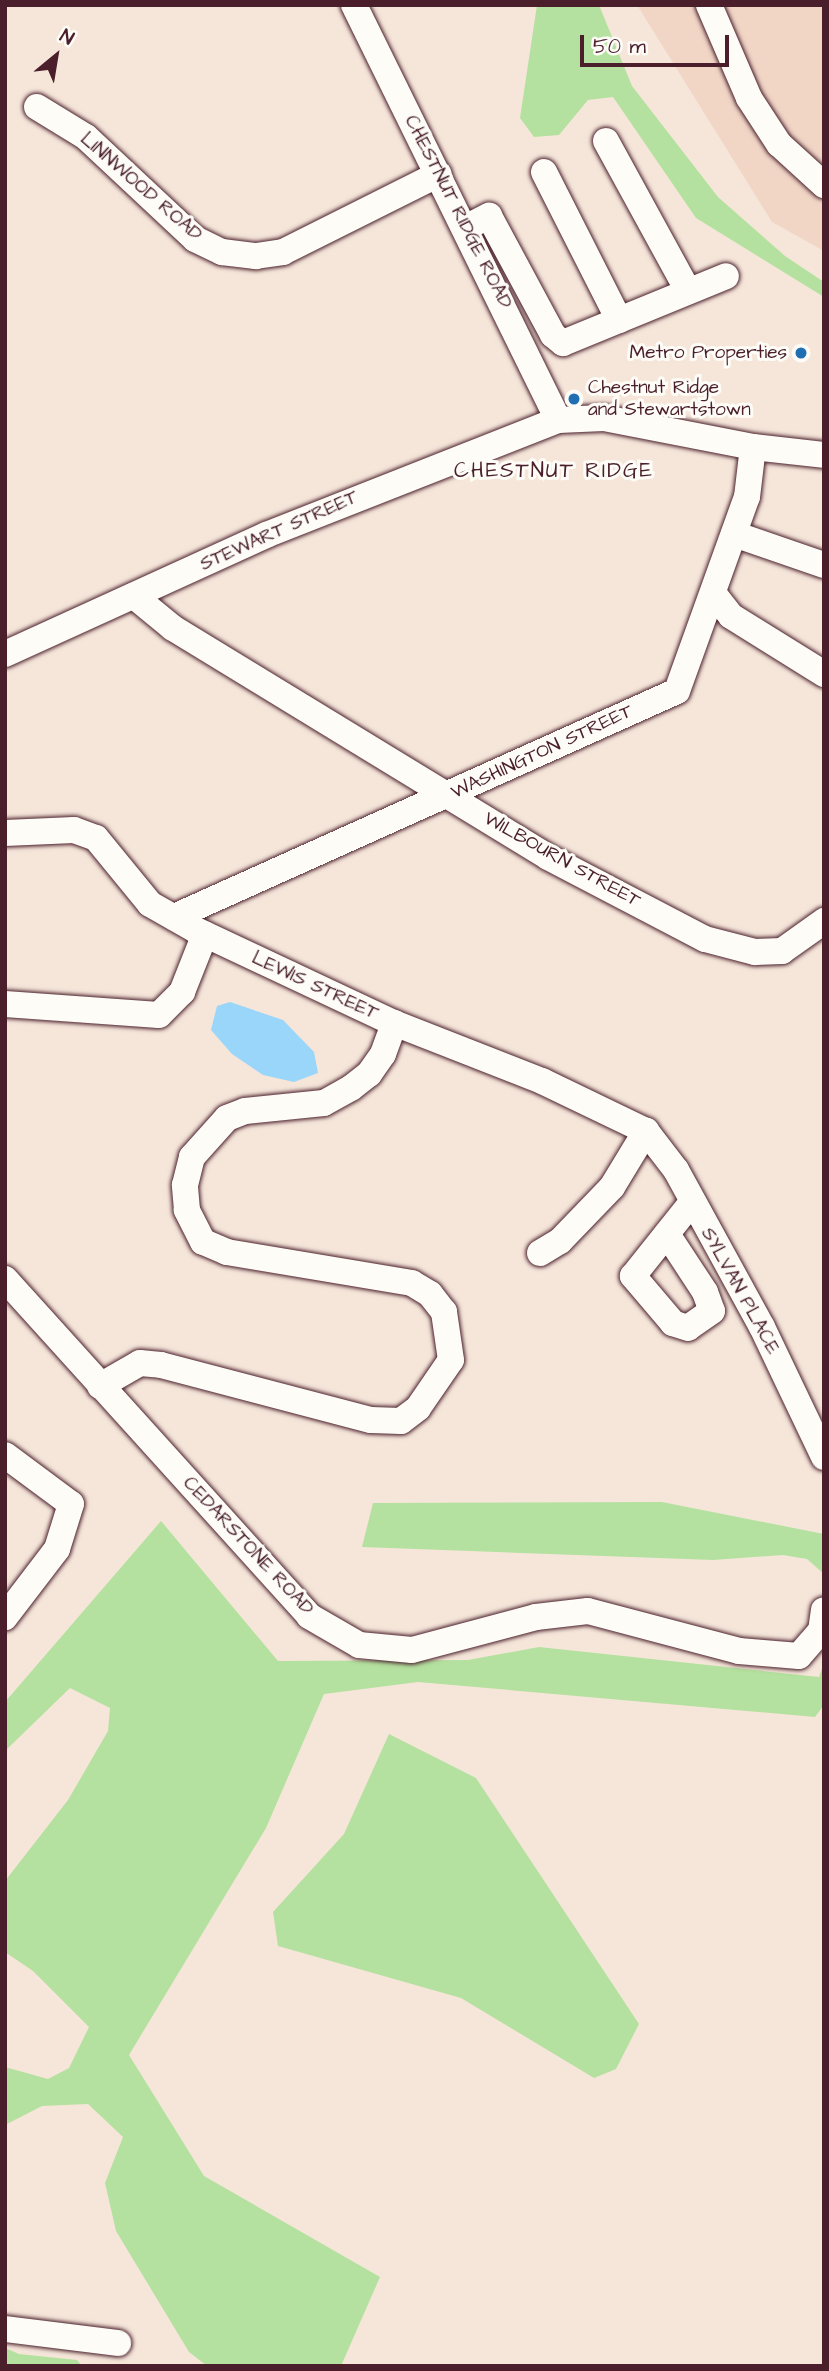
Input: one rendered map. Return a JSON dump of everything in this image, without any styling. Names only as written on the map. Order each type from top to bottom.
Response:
[{"type":"street","name":"CHESTNUT RIDGE ROAD","points":[[354,5],[467,227],[558,420]]},
{"type":"street","points":[[709,5],[749,98],[779,144],[824,185]]},
{"type":"street","name":"LINNWOOD ROAD","points":[[37,107],[86,136],[195,239],[222,252],[256,256],[282,252],[439,174]]},
{"type":"street","points":[[606,141],[688,292]]},
{"type":"street","points":[[544,172],[619,320]]},
{"type":"street","points":[[467,227],[489,216],[552,335],[563,343],[726,276]]},
{"type":"street","name":"STEWART STREET","points":[[5,654],[373,490],[558,420],[604,418],[753,447],[824,455]]},
{"type":"street","name":"WASHINGTON STREET","points":[[174,917],[677,691],[747,497],[753,447]]},
{"type":"street","points":[[734,534],[824,565]]},
{"type":"street","points":[[713,593],[731,616],[824,674]]},
{"type":"street","name":"WILBOURN STREET","points":[[134,596],[173,628],[548,857],[705,939],[755,952],[782,951],[824,921]]},
{"type":"street","name":"LEWIS STREET","points":[[5,833],[74,830],[96,838],[150,904],[205,934],[394,1023],[541,1080],[646,1131]]},
{"type":"street","points":[[5,1004],[159,1014],[181,992],[205,934]]},
{"type":"street","points":[[100,1387],[140,1363],[161,1365],[371,1420],[401,1421],[418,1408],[452,1360],[444,1312],[430,1294],[412,1283],[227,1252],[203,1242],[187,1210],[185,1185],[192,1157],[227,1118],[246,1111],[324,1103],[342,1093],[369,1074],[383,1054],[394,1023]]},
{"type":"street","points":[[540,1253],[560,1241],[612,1187],[646,1131]]},
{"type":"street","name":"SYLVAN PLACE","points":[[646,1131],[676,1170],[762,1327],[824,1457]]},
{"type":"street","points":[[667,1234],[692,1202]]},
{"type":"street","name":"CEDARSTONE ROAD","points":[[5,1279],[309,1616],[359,1645],[412,1650],[536,1617],[588,1611],[739,1651],[799,1656],[821,1631],[824,1610]]},
{"type":"street","points":[[5,1455],[71,1504],[57,1549],[5,1617]]},
{"type":"street","points":[[5,2329],[118,2343]]},
{"type":"shaded area","points":[[637,5],[824,5],[824,251],[772,222]]},
{"type":"green space","points":[[537,5],[599,5],[632,86],[718,197],[785,256],[824,282],[824,297],[696,218],[613,97],[588,100],[559,135],[534,137],[520,118]]},
{"type":"green space","points":[[662,1502],[824,1534],[824,1574],[807,1559],[783,1555],[713,1560],[362,1547],[373,1503]]},
{"type":"green space","points":[[161,1521],[278,1661],[468,1660],[539,1647],[819,1677],[824,1663],[824,1705],[815,1717],[418,1682],[324,1694],[266,1828],[129,2055],[204,2176],[380,2277],[341,2366],[207,2366],[189,2352],[116,2231],[105,2183],[123,2137],[88,2104],[42,2106],[5,2125],[5,2067],[48,2079],[69,2068],[89,2027],[33,1971],[5,1952],[5,1881],[68,1800],[108,1731],[110,1708],[70,1688],[5,1751],[5,1702]]},
{"type":"green space","points":[[389,1734],[476,1778],[639,2024],[616,2069],[594,2078],[461,1998],[278,1946],[273,1912],[344,1834]]},
{"type":"green space","points":[[5,2348],[19,2354],[77,2360],[82,2366],[5,2366]]},
{"type":"water","points":[[230,1002],[283,1020],[314,1052],[318,1073],[294,1082],[263,1075],[232,1054],[211,1030],[217,1006]]},
{"type":"place","name":"Metro Properties","points":[[801,353]]},
{"type":"place","name":"Chestnut Ridge and Stewartstown","points":[[574,399]]},
{"type":"district","name":"CHESTNUT RIDGE","points":[[554,471]]}]
